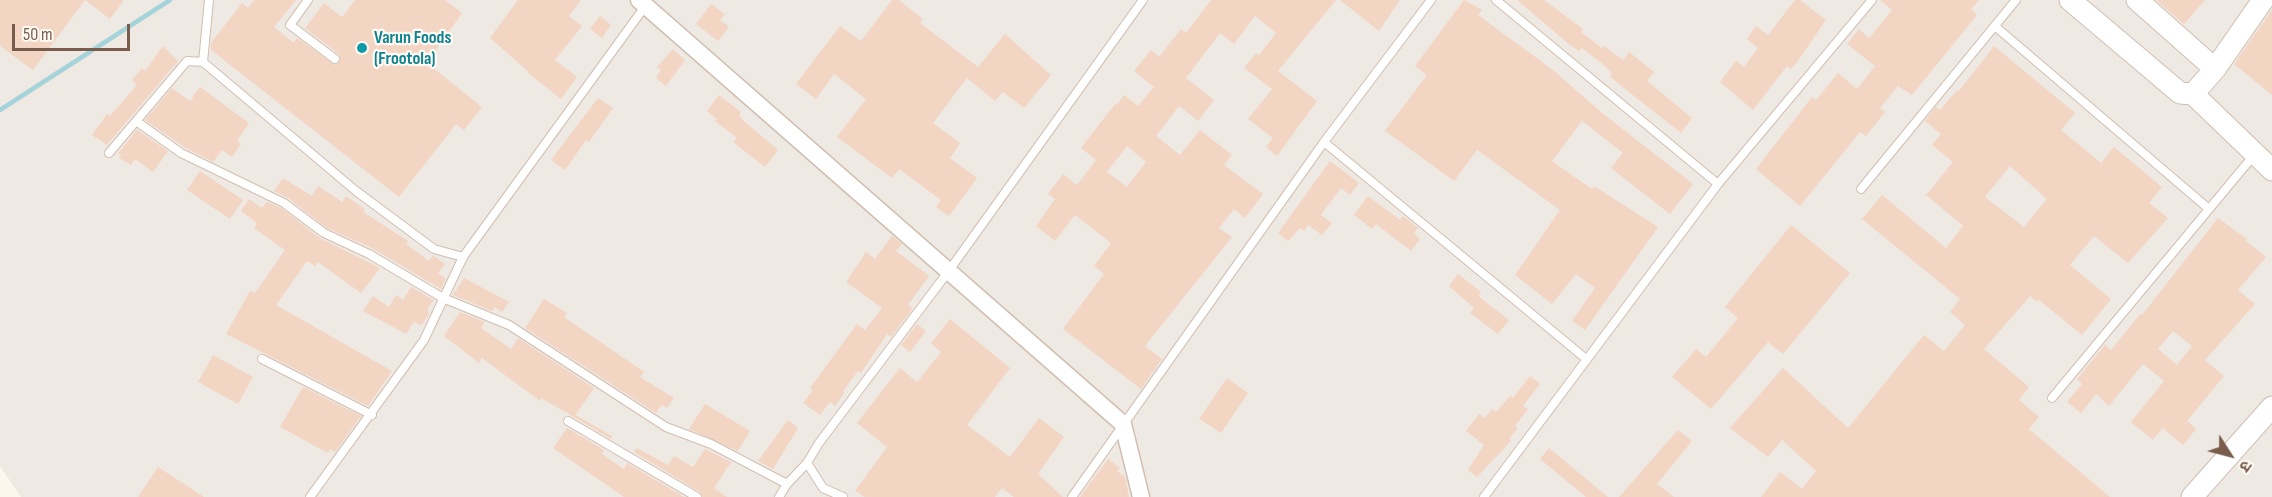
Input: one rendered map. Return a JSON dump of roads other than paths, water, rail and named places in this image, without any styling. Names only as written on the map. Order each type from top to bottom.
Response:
[{"type":"street","points":[[2070,0],[2180,93],[2193,94],[2272,170]]},
{"type":"street","points":[[2137,0],[2216,69]]},
{"type":"street","points":[[2193,94],[2216,69],[2263,0]]},
{"type":"street","points":[[645,2],[948,272],[1123,424],[1141,497]]},
{"type":"street","points":[[2192,497],[2272,407]]},
{"type":"lane","points":[[202,62],[209,0]]},
{"type":"lane","points":[[308,0],[290,25],[335,59]]},
{"type":"lane","points":[[779,497],[787,484],[807,463],[819,443],[948,272],[1143,0]]},
{"type":"lane","points":[[1072,497],[1324,142],[1431,0]]},
{"type":"lane","points":[[1496,0],[1718,184]]},
{"type":"lane","points":[[1484,497],[1585,358],[1718,184],[1872,0]]},
{"type":"lane","points":[[1861,189],[2016,0]]},
{"type":"lane","points":[[309,497],[424,340],[463,257],[645,2]]},
{"type":"lane","points":[[1996,27],[2209,209]]},
{"type":"lane","points":[[109,153],[187,62],[202,62],[356,191],[408,230],[434,249],[463,257]]},
{"type":"lane","points":[[136,121],[181,153],[284,204],[324,233],[369,254],[443,297],[510,325],[666,427],[711,444],[787,484]]},
{"type":"lane","points":[[1324,142],[1585,358]]},
{"type":"lane","points":[[2052,398],[2254,154]]},
{"type":"lane","points":[[261,359],[372,414]]},
{"type":"lane","points":[[568,421],[697,497]]},
{"type":"lane","points":[[807,463],[823,488],[843,497]]},
{"type":"waterway","points":[[0,110],[170,0]]},
{"type":"place","name":"Varun Foods (Frootola)","points":[[362,48]]}]
